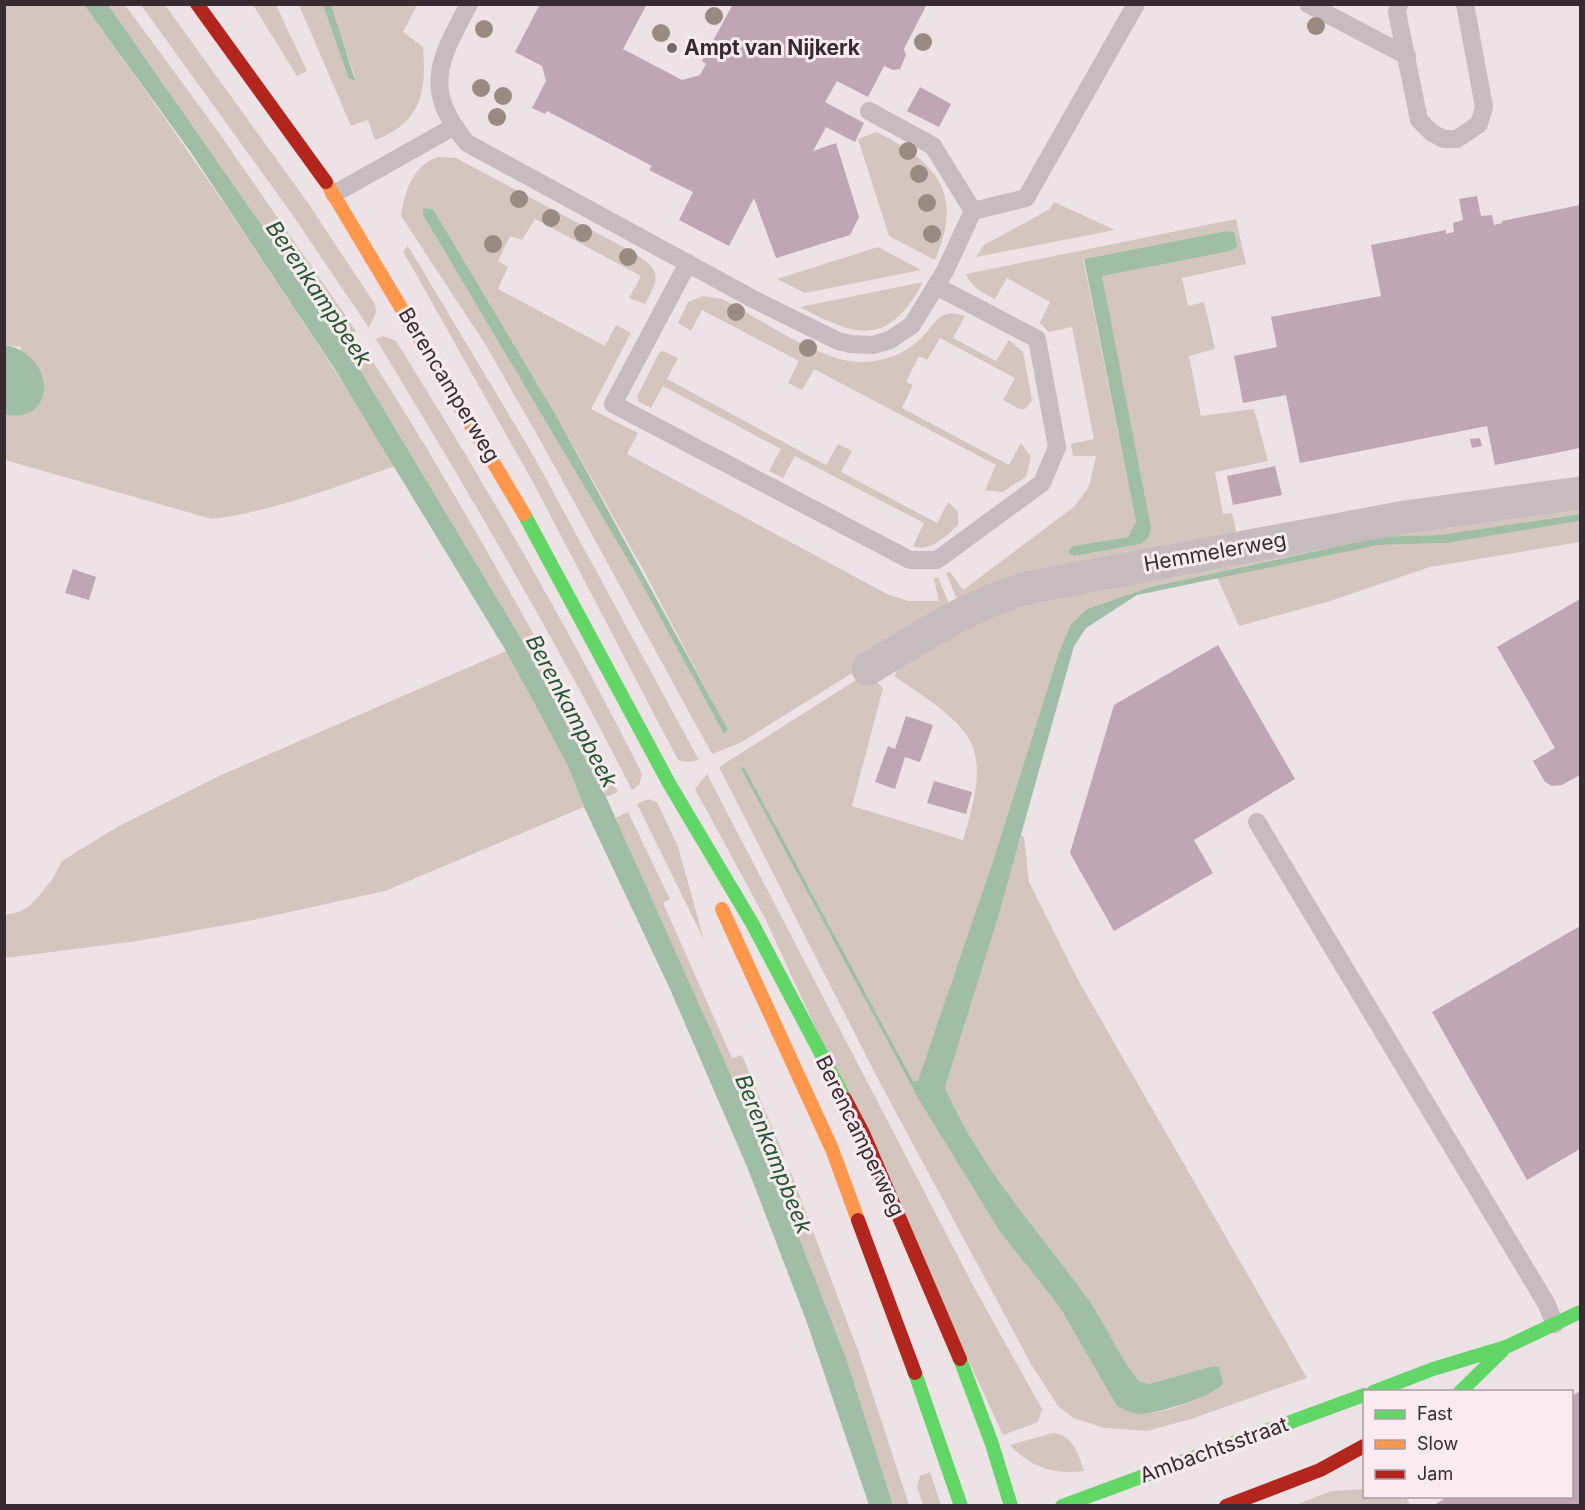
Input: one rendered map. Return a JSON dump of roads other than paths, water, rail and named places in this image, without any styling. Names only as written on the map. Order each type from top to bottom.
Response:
[{"type":"main road","name":"Berencamperweg","points":[[197,4],[334,194],[505,479],[670,785],[752,923],[863,1133],[944,1317],[992,1444],[1011,1506]]},
{"type":"main road","name":"Berencamperweg","points":[[670,785],[712,886],[832,1149],[939,1439],[961,1506]]},
{"type":"main road","points":[[1378,1390],[1506,1347],[1581,1312]]},
{"type":"main road","points":[[1462,1390],[1506,1347]]},
{"type":"main road","name":"Ambachtsstraat","points":[[1062,1506],[1363,1396]]},
{"type":"main road","points":[[1226,1506],[1320,1470],[1363,1447]]},
{"type":"street","name":"Hemmelerweg","points":[[868,669],[958,614],[1007,593],[1031,587],[1405,517],[1581,493]]},
{"type":"lane","points":[[469,4],[442,56],[439,70],[441,95],[453,127],[467,143],[483,154],[794,319],[851,344],[873,345],[903,333],[923,310],[972,211]]},
{"type":"lane","points":[[972,211],[1026,198],[1136,4]]},
{"type":"lane","points":[[1308,4],[1407,56]]},
{"type":"lane","points":[[1399,4],[1397,12],[1419,120],[1432,133],[1444,139],[1457,138],[1472,131],[1479,124],[1484,107],[1465,4]]},
{"type":"lane","points":[[868,111],[933,146],[972,211]]},
{"type":"lane","points":[[334,194],[453,127]]},
{"type":"lane","points":[[688,263],[613,404],[910,560],[937,560],[1042,483],[1058,447],[1037,339],[936,286]]},
{"type":"lane","points":[[1257,822],[1546,1303],[1555,1324]]},
{"type":"lane","points":[[832,1149],[863,1133]]},
{"type":"place","name":"Ampt van Nijkerk","points":[[672,48]]},
{"type":"water label","name":"Berenkampbeek","points":[[319,293]]},
{"type":"water label","name":"Berenkampbeek","points":[[572,711]]},
{"type":"water label","name":"Berenkampbeek","points":[[774,1154]]}]
